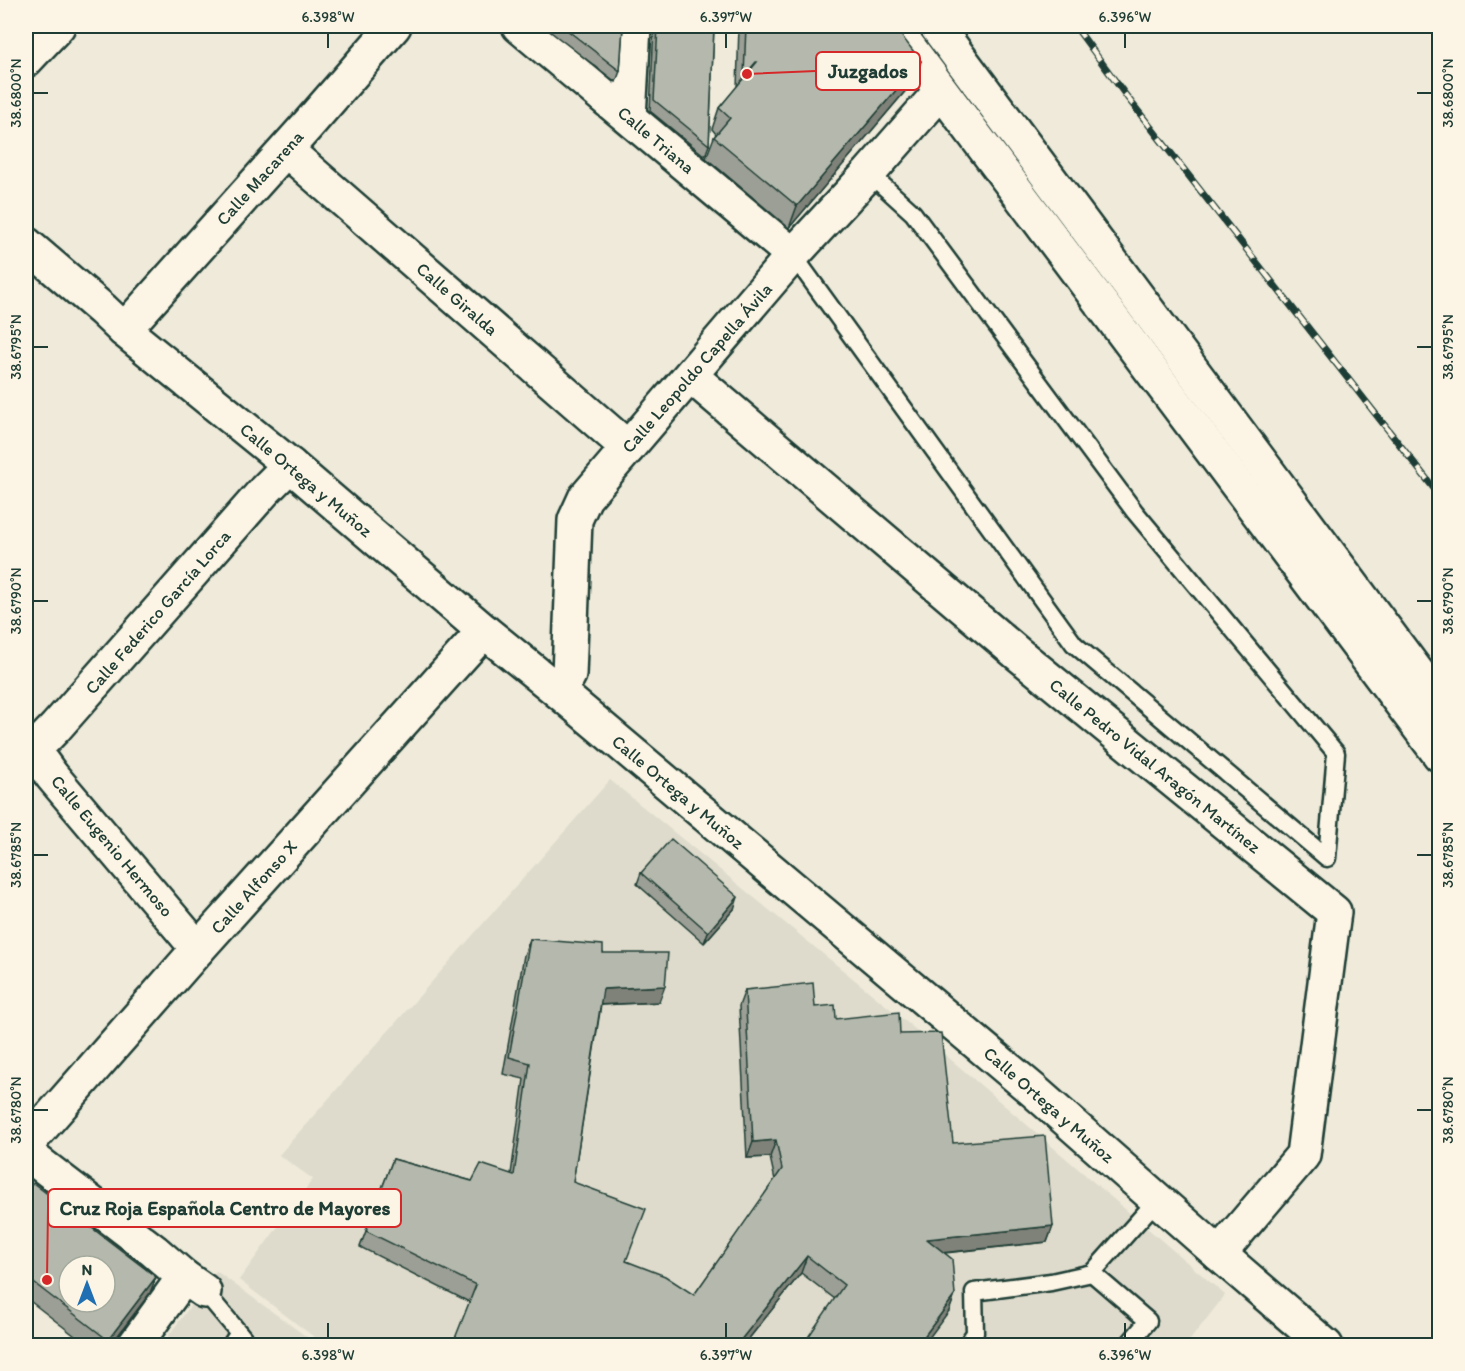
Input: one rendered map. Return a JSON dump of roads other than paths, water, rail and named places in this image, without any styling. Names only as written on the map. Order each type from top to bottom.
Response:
[{"type":"street","points":[[26,60],[58,26]]},
{"type":"street","name":"Calle Macarena","points":[[124,330],[394,26]]},
{"type":"street","name":"Calle Triana","points":[[519,26],[793,255]]},
{"type":"street","points":[[629,117],[634,26]]},
{"type":"street","points":[[893,26],[1440,755]]},
{"type":"street","points":[[936,26],[1440,703]]},
{"type":"street","name":"Calle Leopoldo Capella Ávila","points":[[558,691],[569,675],[575,520],[585,498],[793,255],[941,91]]},
{"type":"street","name":"Calle Giralda","points":[[286,150],[628,448]]},
{"type":"street","name":"Calle Ortega y Muñoz","points":[[26,243],[124,330],[290,465],[484,631],[1034,1091],[1326,1346]]},
{"type":"street","name":"Calle Pedro Vidal Aragón Martínez","points":[[691,376],[1017,653],[1334,912],[1303,1155],[1219,1254]]},
{"type":"street","name":"Calle Federico García Lorca","points":[[28,750],[56,727],[258,498],[290,465]]},
{"type":"street","name":"Calle Alfonso X","points":[[26,1145],[198,949],[484,631]]},
{"type":"street","name":"Calle Eugenio Hermoso","points":[[28,750],[198,949]]},
{"type":"street","points":[[26,1153],[194,1284],[134,1346]]},
{"type":"lane","points":[[793,255],[1074,644],[1327,858],[1336,753],[1135,512],[913,213],[869,173]]},
{"type":"lane","points":[[966,1346],[975,1333],[974,1292],[1051,1282],[1092,1273],[1157,1200]]},
{"type":"lane","points":[[1092,1273],[1148,1320],[1128,1346]]},
{"type":"lane","points":[[194,1284],[240,1341]]},
{"type":"railway","points":[[1075,26],[1127,97],[1440,496]]},
{"type":"place","name":"Juzgados","points":[[747,74]]},
{"type":"place","name":"Cruz Roja Española Centro de Mayores","points":[[47,1280]]}]
